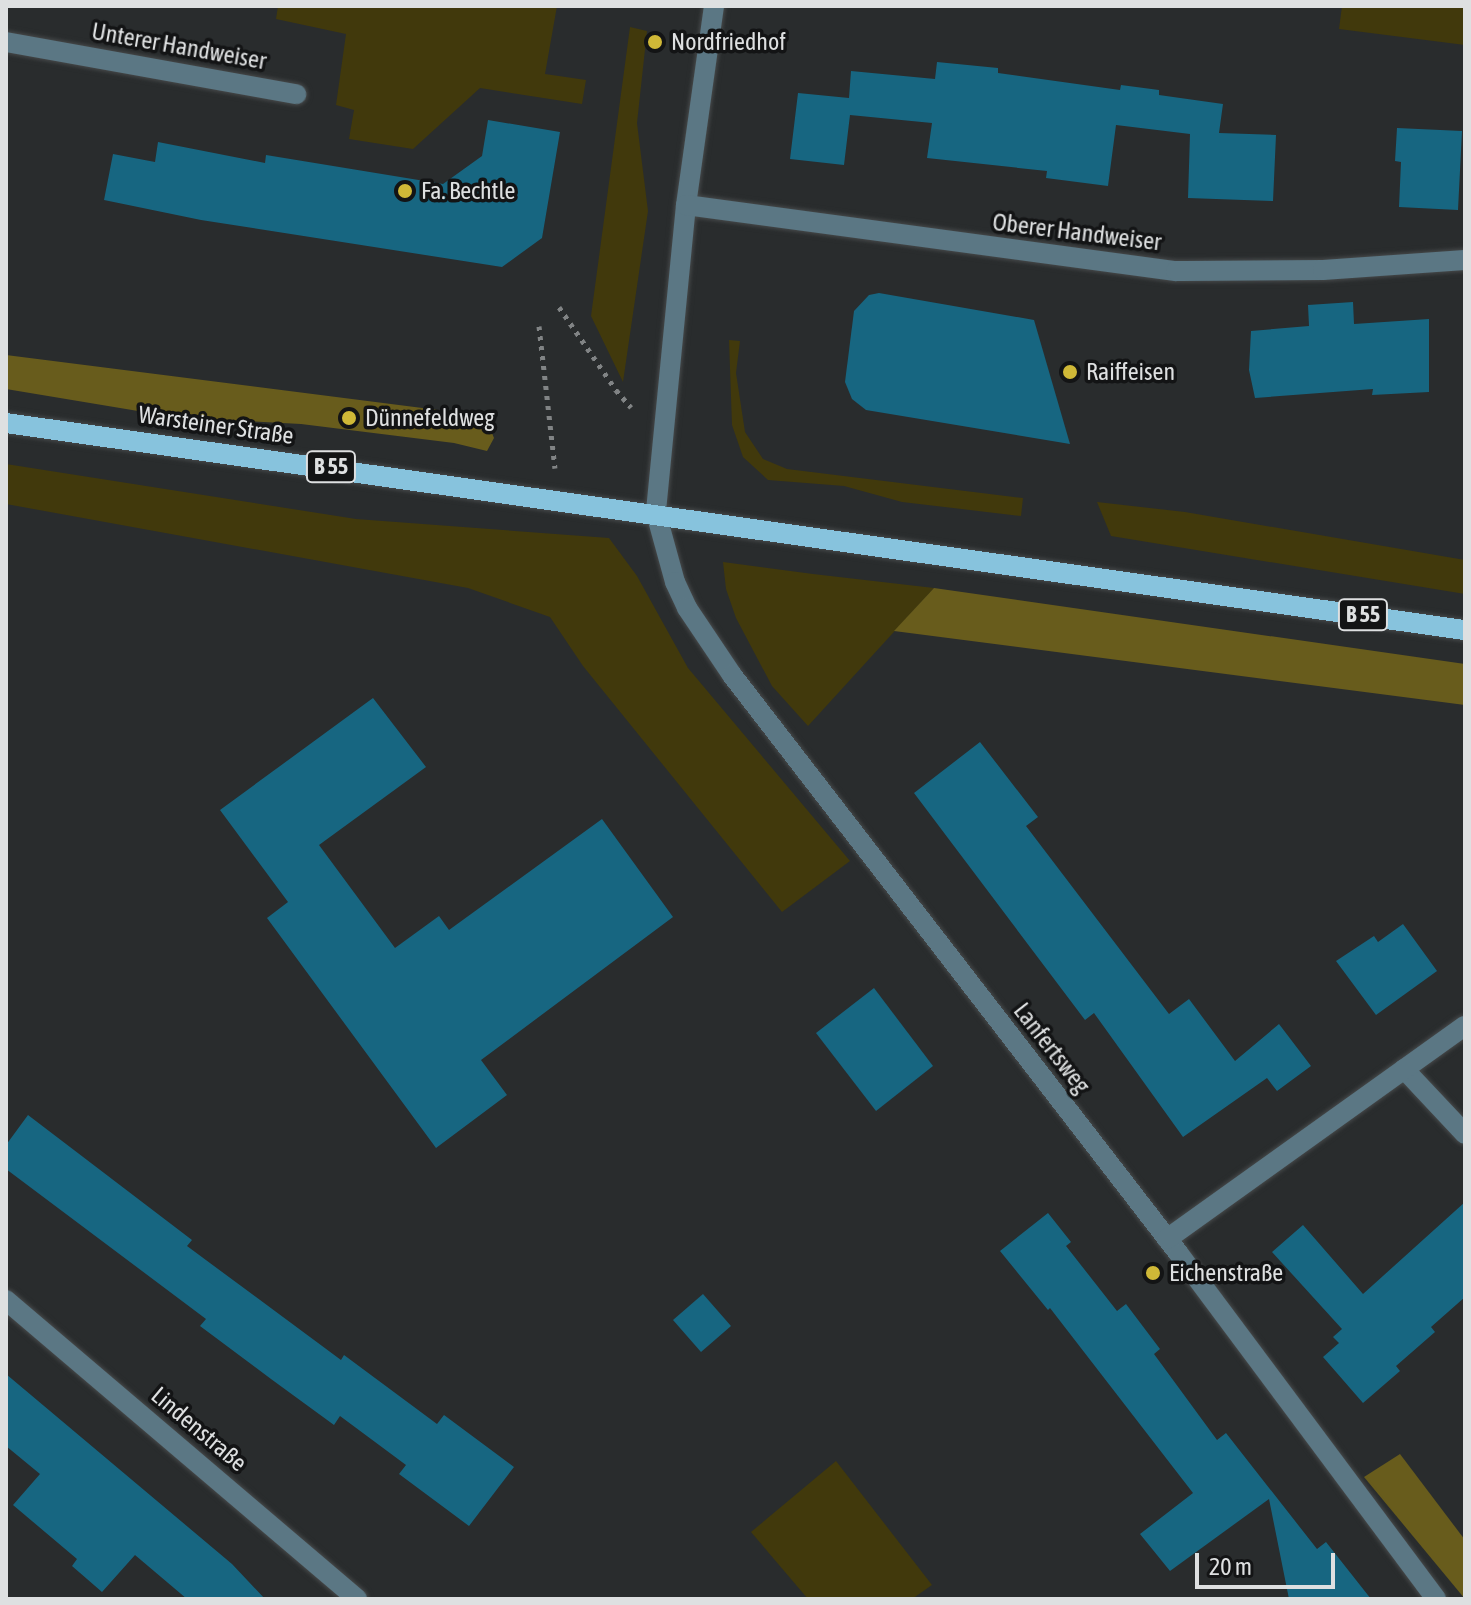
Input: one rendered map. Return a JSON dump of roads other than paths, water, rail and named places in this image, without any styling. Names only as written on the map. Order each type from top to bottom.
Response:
[{"type":"main road","name":"Warsteiner Straße","points":[[6,423],[656,513]]},
{"type":"main road","name":"B 55","points":[[656,513],[896,551],[1060,570],[1465,630]]},
{"type":"street","points":[[656,513],[686,205],[714,6]]},
{"type":"street","name":"Unterer Handweiser","points":[[6,42],[296,94]]},
{"type":"street","name":"Oberer Handweiser","points":[[686,205],[1176,271],[1323,270],[1465,260]]},
{"type":"street","name":"Lanfertsweg","points":[[656,513],[675,582],[687,608],[720,658],[1167,1239],[1436,1599]]},
{"type":"street","points":[[1167,1239],[1465,1026]]},
{"type":"street","points":[[1404,1069],[1465,1134]]},
{"type":"street","name":"Lindenstraße","points":[[6,1300],[357,1599]]},
{"type":"place","name":"Nordfriedhof","points":[[655,42]]},
{"type":"place","name":"Fa. Bechtle","points":[[405,191]]},
{"type":"place","name":"Raiffeisen","points":[[1070,372]]},
{"type":"place","name":"Dünnefeldweg","points":[[349,418]]},
{"type":"place","name":"Eichenstraße","points":[[1153,1273]]}]
